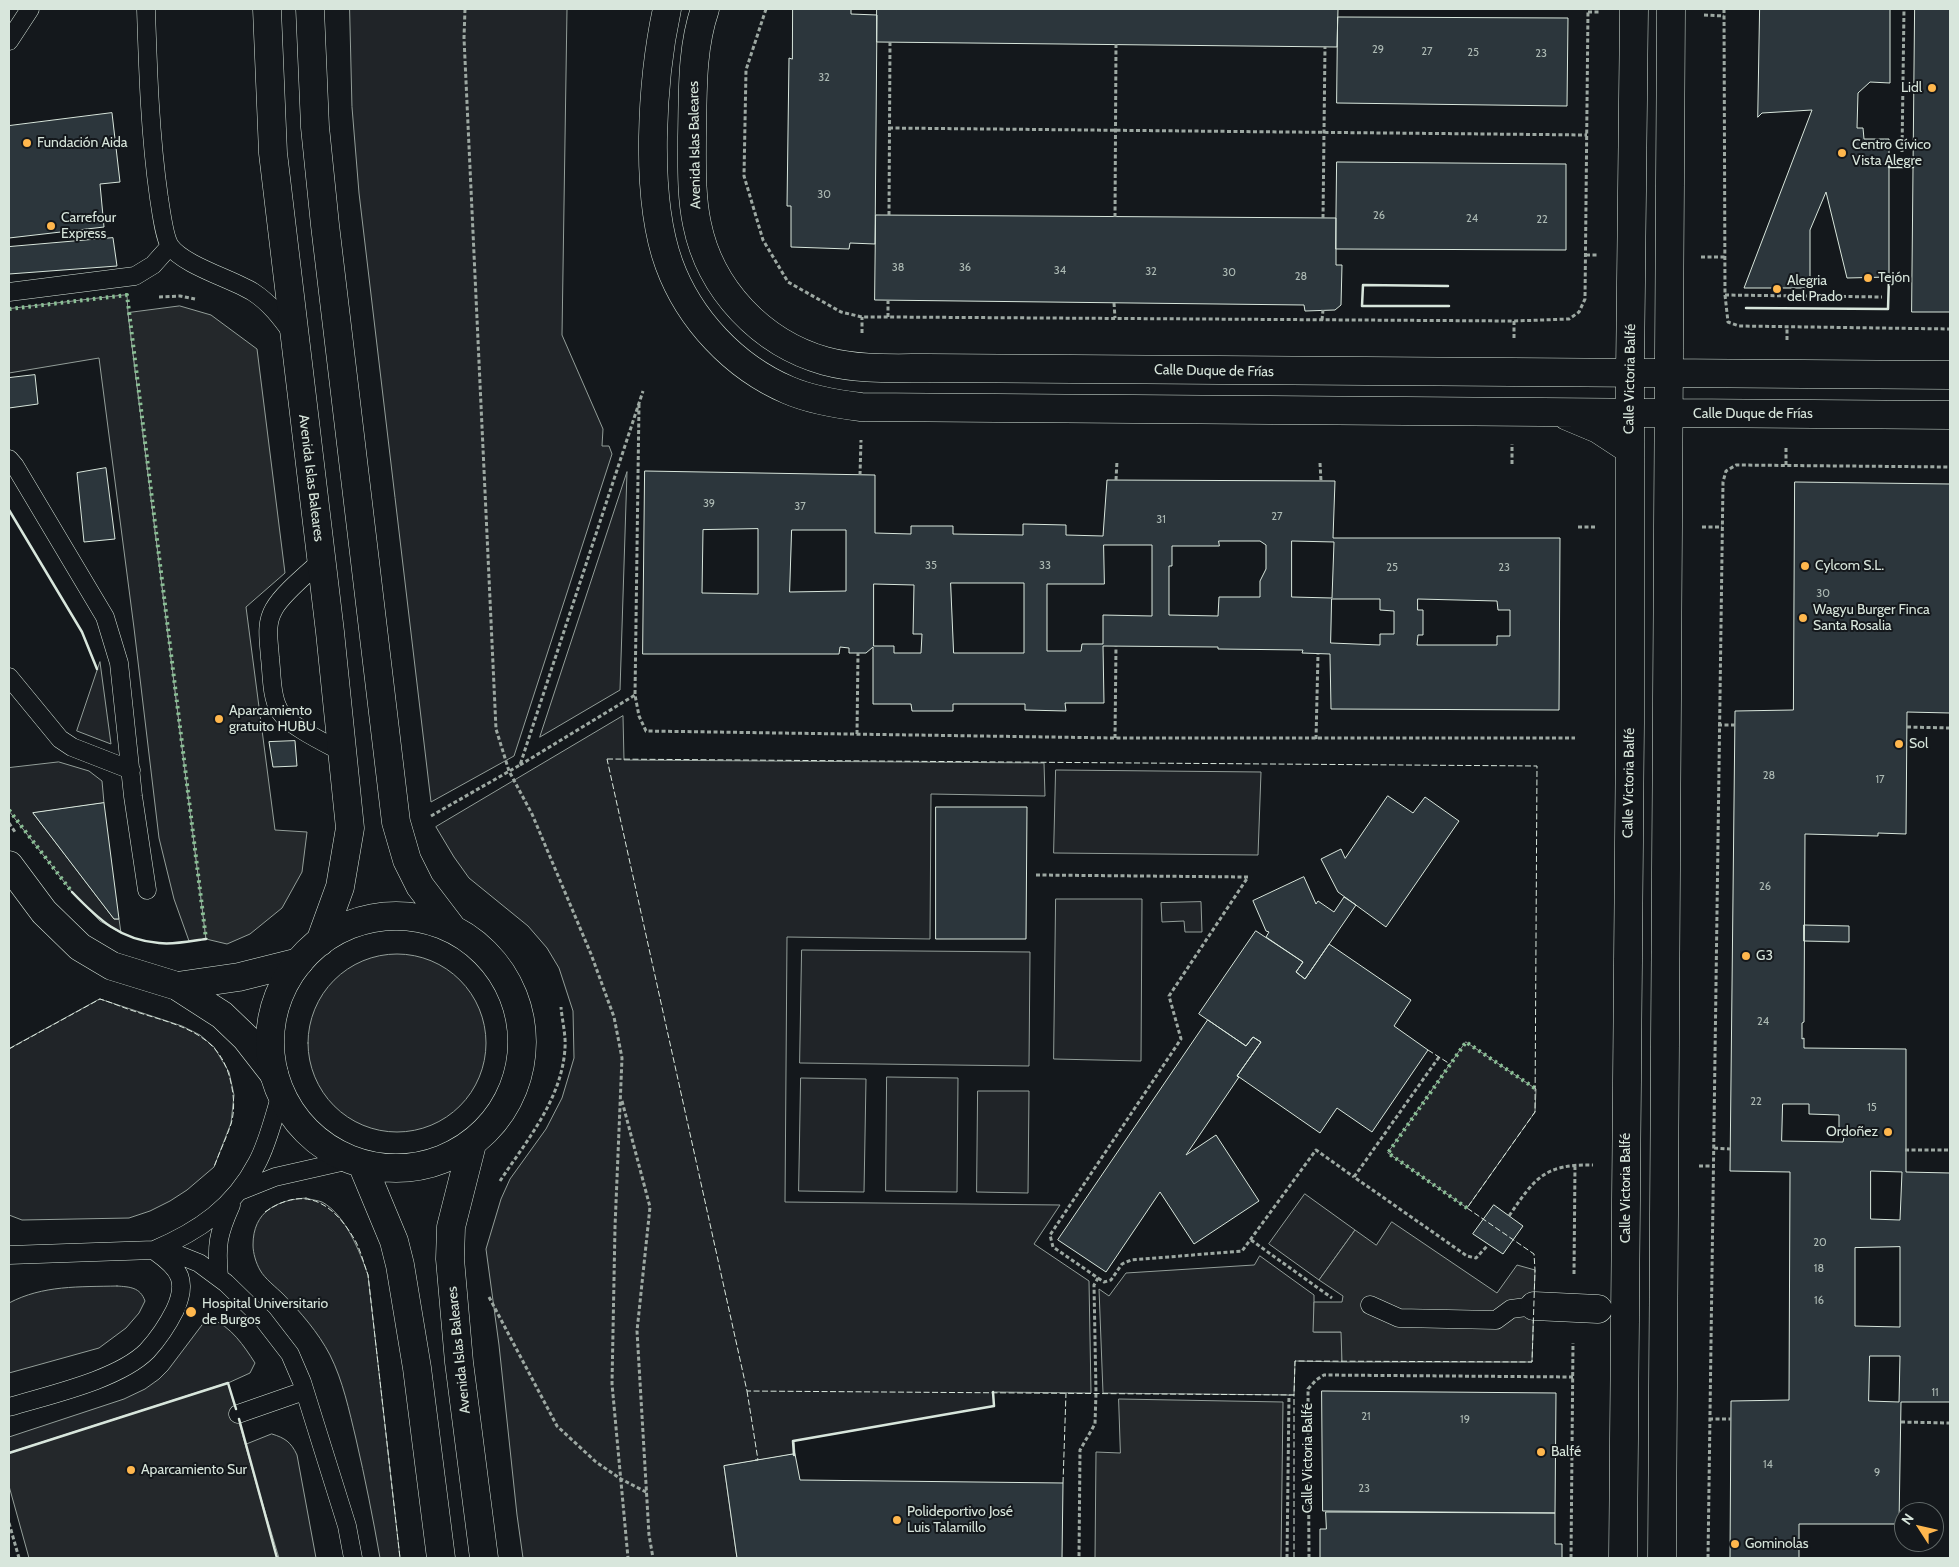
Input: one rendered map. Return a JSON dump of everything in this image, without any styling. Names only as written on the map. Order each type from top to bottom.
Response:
[{"type":"street","name":"Avenida Islas Baleares","points":[[267,9],[273,153],[322,560],[350,828],[340,887],[320,942]]},
{"type":"street","points":[[310,9],[315,127],[325,225],[396,822],[407,860],[420,886],[452,928]]},
{"type":"street","name":"Calle Duque de Frías","points":[[667,9],[658,64],[654,166],[657,206],[669,264],[685,297],[702,324],[720,343],[747,366],[789,391],[835,404],[862,407],[1950,415]]},
{"type":"street","name":"Avenida Islas Baleares","points":[[705,9],[698,36],[692,92],[693,194],[697,224],[704,252],[718,278]]},
{"type":"street","name":"Calle Victoria Balfé","points":[[1623,1558],[1634,9]]},
{"type":"street","points":[[1662,1558],[1668,793],[1667,413],[1672,9]]},
{"type":"street","name":"Calle Duque de Frías","points":[[718,278],[732,299],[773,338],[799,352],[826,361],[861,367],[1281,372],[1950,375]]},
{"type":"street","name":"Calle Duque de Frías","points":[[1668,342],[1696,356],[1742,373]]},
{"type":"street","name":"Calle Duque de Frías","points":[[1557,412],[1598,429],[1630,450]]},
{"type":"street","points":[[9,865],[44,912],[80,947],[112,966],[177,986],[222,1015],[246,1038],[278,1084],[303,1128],[325,1146],[356,1162],[390,1169],[419,1166],[447,1158],[472,1144],[497,1118],[515,1087],[523,1051],[520,1016],[508,981],[483,950],[452,928],[430,920],[384,917],[360,922],[338,930],[320,942],[299,962],[282,990],[273,1017],[270,1043],[278,1084]]},
{"type":"street","points":[[177,986],[239,977],[299,962]]},
{"type":"street","name":"Avenida Islas Baleares","points":[[472,1144],[452,1227],[450,1259],[459,1362],[484,1558]]},
{"type":"street","points":[[356,1162],[394,1241],[400,1266],[418,1368],[441,1558]]},
{"type":"street","points":[[1534,1306],[1586,1308]]},
{"type":"lane","points":[[9,41],[30,9]]},
{"type":"lane","points":[[146,9],[153,155],[162,221],[170,246],[188,261],[253,292],[271,306],[294,335]]},
{"type":"lane","points":[[9,292],[135,276],[153,265],[170,246]]},
{"type":"lane","points":[[9,459],[105,617],[119,663],[147,890]]},
{"type":"lane","points":[[322,560],[275,607],[270,617],[268,630],[274,696],[280,711],[289,721],[342,752]]},
{"type":"lane","points":[[9,677],[60,739],[72,747],[131,770]]},
{"type":"lane","points":[[219,1276],[216,1251],[221,1228],[236,1196],[258,1162],[278,1084]]},
{"type":"lane","points":[[154,1250],[174,1242],[201,1227],[236,1196],[275,1177],[356,1162]]},
{"type":"lane","points":[[9,1407],[104,1377],[131,1363],[146,1351],[170,1319],[182,1290],[180,1274],[171,1263],[154,1250]]},
{"type":"lane","points":[[9,1255],[154,1250],[178,1255],[199,1263],[219,1276],[264,1319],[290,1354],[304,1391],[347,1526],[353,1558]]},
{"type":"lane","points":[[1370,1305],[1399,1318],[1496,1320],[1511,1309],[1534,1306]]},
{"type":"lane","points":[[238,1414],[304,1391]]},
{"type":"path","points":[[465,9],[464,38],[496,729],[509,771],[532,814],[614,1016],[622,1058],[615,1227],[612,1384],[628,1558]]},
{"type":"path","points":[[766,9],[746,70],[744,176],[762,240],[788,282],[842,312],[862,316],[888,317],[1514,321],[1569,319],[1578,312],[1585,300],[1588,9]]},
{"type":"path","points":[[1724,9],[1725,295],[1728,322],[1740,326],[1950,329]]},
{"type":"path","points":[[1902,152],[1904,9]]},
{"type":"path","points":[[889,215],[890,42]]},
{"type":"path","points":[[1115,217],[1116,44]]},
{"type":"path","points":[[1323,218],[1325,46]]},
{"type":"path","points":[[889,128],[1587,136]]},
{"type":"path","points":[[1725,295],[1882,297]]},
{"type":"path","points":[[154,298],[180,296],[198,300]]},
{"type":"path","points":[[888,301],[888,317]]},
{"type":"path","points":[[1114,303],[1115,318]]},
{"type":"path","points":[[1322,310],[1322,320]]},
{"type":"path","points":[[520,765],[643,391]]},
{"type":"path","points":[[639,404],[635,695],[639,716],[646,731],[1115,738],[1575,738]]},
{"type":"path","points":[[860,475],[861,459]]},
{"type":"path","points":[[1116,480],[1117,461]]},
{"type":"path","points":[[1320,463],[1321,481]]},
{"type":"path","points":[[1708,1558],[1718,725],[1723,482],[1726,471],[1736,465],[1950,467]]},
{"type":"path","points":[[1115,738],[1116,646]]},
{"type":"path","points":[[856,734],[858,653]]},
{"type":"path","points":[[1316,739],[1318,654]]},
{"type":"path","points":[[427,818],[520,765],[635,695]]},
{"type":"path","points":[[1718,725],[1735,725]]},
{"type":"path","points":[[1907,727],[1950,728]]},
{"type":"path","points":[[1036,874],[1248,877],[1168,996],[1181,1039],[1050,1235],[1053,1247],[1104,1282],[1111,1280],[1122,1264],[1131,1260],[1236,1253],[1242,1251],[1316,1150],[1467,1256],[1476,1258],[1488,1245]]},
{"type":"path","points":[[496,1189],[500,1180],[544,1115],[559,1083],[565,1047],[561,1006]]},
{"type":"path","points":[[1354,1177],[1439,1057]]},
{"type":"path","points":[[621,1098],[650,1206],[637,1331],[646,1492],[652,1558]]},
{"type":"path","points":[[1714,1148],[1730,1148]]},
{"type":"path","points":[[1906,1150],[1950,1150]]},
{"type":"path","points":[[1508,1216],[1530,1184],[1556,1168],[1575,1165],[1586,1308],[1573,1377],[1572,1558]]},
{"type":"path","points":[[1250,1240],[1332,1298]]},
{"type":"path","points":[[1079,1558],[1080,1450],[1095,1424],[1094,1285],[1098,1278]]},
{"type":"path","points":[[487,1307],[485,1289],[557,1426],[596,1462],[621,1479],[646,1492]]},
{"type":"path","name":"Calle Victoria Balfé","points":[[1309,1558],[1308,1390],[1316,1380],[1324,1375],[1573,1377]]},
{"type":"path","points":[[1287,1558],[1288,1395]]},
{"type":"path","points":[[1709,1419],[1731,1419]]},
{"type":"path","points":[[1901,1422],[1950,1423]]},
{"type":"path","points":[[9,1523],[19,1558]]},
{"type":"shaded area","points":[[350,9],[567,9],[562,335],[603,429],[602,446],[609,446],[612,454],[514,756],[431,802],[359,193],[352,107]]},
{"type":"shaded area","points":[[127,295],[206,939],[189,941],[174,899],[159,838],[99,358],[9,373],[9,309]]},
{"type":"shaded area","name":"Aparcamiento gratuito HUBU","points":[[180,306],[211,315],[257,349],[285,573],[246,607],[275,830],[307,832],[302,872],[282,908],[250,934],[227,944],[206,939],[128,313]]},
{"type":"shaded area","points":[[627,472],[620,690],[540,737]]},
{"type":"shaded area","points":[[100,662],[111,744],[77,731]]},
{"type":"shaded area","points":[[623,716],[624,760],[1044,763],[1045,796],[931,794],[930,939],[787,937],[785,1202],[1060,1205],[1034,1244],[1089,1281],[1091,1393],[993,1392],[994,1406],[794,1441],[795,1454],[724,1466],[737,1558],[523,1558],[517,1515],[499,1345],[486,1249],[501,1199],[510,1179],[546,1129],[562,1098],[574,1058],[573,1011],[559,968],[547,948],[528,926],[469,878],[436,827]]},
{"type":"shaded area","points":[[59,762],[89,771],[102,781],[104,803],[33,813],[114,919],[119,919],[121,933],[100,921],[72,892],[9,811],[9,768]]},
{"type":"shaded area","points":[[1056,770],[1261,772],[1258,855],[1054,853]]},
{"type":"shaded area","points":[[1056,899],[1142,899],[1141,1061],[1054,1059]]},
{"type":"shaded area","points":[[1201,902],[1202,932],[1185,932],[1184,921],[1162,922],[1161,903]]},
{"type":"shaded area","points":[[802,950],[1030,952],[1029,1066],[800,1063]]},
{"type":"shaded area","points":[[397,954],[431,961],[446,969],[460,980],[471,994],[479,1009],[486,1043],[479,1077],[471,1092],[460,1106],[446,1117],[431,1125],[397,1132],[363,1125],[348,1117],[334,1106],[323,1092],[315,1077],[308,1043],[315,1009],[323,994],[334,980],[348,969],[363,961]]},
{"type":"shaded area","points":[[100,999],[182,1026],[200,1035],[214,1047],[229,1072],[234,1095],[231,1123],[214,1167],[187,1190],[170,1201],[150,1211],[129,1218],[22,1220],[9,1215],[9,1049]]},
{"type":"shaded area","points":[[1466,1042],[1536,1089],[1535,1112],[1467,1208],[1388,1153]]},
{"type":"shaded area","points":[[887,1077],[958,1078],[957,1192],[886,1191]]},
{"type":"shaded area","points":[[801,1078],[866,1079],[864,1192],[799,1191]]},
{"type":"shaded area","points":[[978,1091],[1029,1091],[1028,1193],[977,1192]]},
{"type":"shaded area","points":[[1305,1194],[1355,1230],[1319,1280],[1269,1244]]},
{"type":"shaded area","points":[[306,1198],[322,1202],[338,1215],[351,1234],[368,1275],[400,1558],[380,1558],[351,1417],[335,1365],[320,1338],[303,1316],[262,1273],[255,1258],[254,1233],[262,1216],[276,1205],[285,1201]]},
{"type":"shaded area","points":[[1392,1222],[1497,1293],[1517,1265],[1535,1270],[1532,1362],[1342,1362],[1341,1332],[1313,1332],[1314,1302],[1342,1302],[1343,1296],[1319,1280],[1355,1230],[1376,1245]]},
{"type":"shaded area","points":[[1260,1256],[1314,1295],[1314,1332],[1342,1332],[1342,1362],[1295,1361],[1294,1395],[1103,1393],[1099,1289],[1109,1296],[1126,1273],[1254,1265]]},
{"type":"shaded area","points":[[130,1287],[137,1290],[145,1301],[139,1313],[126,1328],[99,1348],[9,1373],[9,1303],[22,1297],[48,1290]]},
{"type":"shaded area","points":[[211,1319],[225,1326],[246,1350],[255,1363],[250,1373],[228,1383],[9,1453],[9,1437],[124,1399],[145,1389],[168,1370],[205,1321]]},
{"type":"shaded area","name":"Aparcamiento Sur","points":[[228,1383],[277,1558],[29,1558],[9,1486],[9,1453]]},
{"type":"shaded area","points":[[1119,1399],[1283,1402],[1281,1558],[1095,1558],[1096,1452],[1120,1453]]},
{"type":"shaded area","points":[[272,1434],[287,1441],[297,1455],[316,1558],[279,1558],[245,1445]]},
{"type":"building","points":[[793,9],[851,9],[851,14],[877,15],[875,244],[850,243],[849,249],[791,247],[791,206],[787,206],[789,58],[792,59]]},
{"type":"building","points":[[877,9],[1338,9],[1337,47],[877,42]]},
{"type":"building","name":"Centro Cívico Vista Alegre","points":[[1760,9],[1890,9],[1890,83],[1870,82],[1858,93],[1857,128],[1863,128],[1864,139],[1889,139],[1889,277],[1847,278],[1826,192],[1810,230],[1810,288],[1744,288],[1812,110],[1762,113],[1758,117]]},
{"type":"building","name":"Lidl","points":[[1915,9],[1950,9],[1950,312],[1912,312]]},
{"type":"building","points":[[1338,17],[1568,18],[1567,106],[1337,103]]},
{"type":"building","points":[[112,113],[120,182],[100,184],[104,227],[9,238],[9,126]]},
{"type":"building","points":[[1337,162],[1566,164],[1566,250],[1336,249]]},
{"type":"building","points":[[876,215],[1336,218],[1336,265],[1342,265],[1341,305],[1335,310],[1305,311],[1304,305],[875,300]]},
{"type":"building","points":[[113,238],[117,266],[9,274],[9,247]]},
{"type":"building","points":[[35,375],[38,404],[9,408],[9,378]]},
{"type":"building","points":[[106,468],[115,539],[84,542],[77,473]]},
{"type":"building","points":[[645,471],[875,475],[875,533],[911,534],[911,526],[953,526],[953,534],[1023,535],[1023,524],[1066,525],[1066,535],[1103,536],[1107,480],[1335,481],[1333,538],[1560,538],[1559,710],[1331,709],[1330,654],[1302,653],[1303,650],[1103,646],[1104,703],[1065,703],[1066,711],[1025,710],[1025,704],[953,704],[953,711],[912,711],[911,704],[873,704],[873,647],[866,653],[849,653],[849,648],[840,647],[839,654],[643,654]],"holes":[[[758,529],[758,594],[702,593],[703,530]],[[792,530],[846,530],[846,591],[790,592]],[[1219,541],[1260,541],[1266,545],[1266,569],[1260,581],[1260,597],[1219,597],[1218,616],[1169,615],[1169,566],[1172,566],[1172,546],[1219,546]],[[1292,541],[1334,542],[1332,598],[1292,597]],[[1104,545],[1152,545],[1152,616],[1103,615],[1103,644],[1082,644],[1081,651],[1047,651],[1047,584],[1104,584]],[[951,583],[1024,583],[1024,653],[954,653]],[[874,584],[914,585],[913,634],[922,634],[921,653],[894,653],[894,646],[874,646]],[[1332,599],[1380,599],[1380,610],[1394,611],[1394,634],[1380,634],[1380,645],[1331,643]],[[1418,599],[1497,601],[1498,610],[1510,610],[1510,636],[1497,636],[1497,645],[1417,645],[1418,635],[1423,635],[1423,610],[1418,610]]]},
{"type":"building","points":[[1795,482],[1950,484],[1950,713],[1907,712],[1906,834],[1878,833],[1878,836],[1805,834],[1804,1022],[1802,1023],[1802,1039],[1804,1038],[1804,1048],[1906,1049],[1906,1172],[1950,1173],[1950,1402],[1901,1402],[1899,1502],[1894,1502],[1894,1524],[1799,1524],[1799,1558],[1730,1558],[1731,1401],[1789,1400],[1790,1172],[1730,1171],[1735,711],[1793,710]],"holes":[[[1783,1104],[1809,1104],[1809,1114],[1839,1115],[1839,1129],[1850,1129],[1849,1137],[1844,1137],[1843,1142],[1782,1141]],[[1871,1171],[1902,1172],[1900,1220],[1871,1219]],[[1900,1247],[1900,1327],[1855,1326],[1855,1248]],[[1870,1356],[1900,1356],[1899,1402],[1869,1401]]]},
{"type":"building","points":[[295,741],[297,766],[273,767],[269,742]]},
{"type":"building","points":[[1388,796],[1413,813],[1425,797],[1459,821],[1386,927],[1338,892],[1321,859],[1341,849],[1345,858]]},
{"type":"building","points":[[104,803],[119,919],[114,919],[33,813]]},
{"type":"building","points":[[936,807],[1027,807],[1026,939],[936,939]]},
{"type":"building","points":[[1304,877],[1316,904],[1318,901],[1334,912],[1344,897],[1356,905],[1305,979],[1296,972],[1303,962],[1266,937],[1269,932],[1266,931],[1253,901]]},
{"type":"building","points":[[1804,925],[1849,926],[1849,942],[1804,941]]},
{"type":"building","points":[[1256,931],[1303,962],[1296,972],[1305,979],[1329,944],[1411,1000],[1394,1026],[1428,1050],[1372,1132],[1337,1108],[1320,1133],[1237,1076],[1261,1042],[1253,1037],[1246,1046],[1199,1014]]},
{"type":"building","points":[[1208,1020],[1246,1046],[1253,1037],[1261,1042],[1186,1155],[1216,1135],[1259,1201],[1194,1244],[1160,1192],[1106,1272],[1058,1240]]},
{"type":"building","points":[[1494,1205],[1523,1226],[1503,1254],[1473,1234]]},
{"type":"building","points":[[1322,1391],[1556,1393],[1555,1513],[1323,1511]]},
{"type":"building","name":"Polideportivo José Luis Talamillo","points":[[795,1454],[800,1480],[1063,1483],[1062,1558],[737,1558],[724,1466]]},
{"type":"building","points":[[1326,1512],[1555,1513],[1555,1544],[1562,1544],[1562,1558],[1320,1558],[1320,1529],[1326,1529]]},
{"type":"hedge","points":[[9,309],[127,295],[206,939]]},
{"type":"hedge","points":[[9,810],[72,892]]},
{"type":"hedge","points":[[1467,1208],[1388,1153],[1466,1042],[1536,1089]]},
{"type":"fence","points":[[607,759],[1537,766],[1535,1112],[1467,1208],[1534,1254],[1532,1362],[1295,1361],[1294,1395],[747,1391],[607,759]]},
{"type":"fence","points":[[9,1049],[100,999],[197,1034],[209,1043],[226,1066],[233,1093],[234,1109],[232,1119],[214,1167]]},
{"type":"fence","points":[[1428,1050],[1450,1064]]},
{"type":"fence","points":[[265,1212],[293,1199],[306,1199],[317,1202],[328,1208],[338,1217],[356,1242],[368,1275],[400,1558]]},
{"type":"fence","points":[[747,1391],[758,1460],[755,1460]]},
{"type":"fence","points":[[1063,1483],[1066,1393]]},
{"type":"fence","points":[[1294,1395],[1294,1558]]},
{"type":"wall","points":[[1889,167],[1913,167]]},
{"type":"wall","points":[[1746,308],[1888,309],[1889,277]]},
{"type":"wall","points":[[1448,286],[1363,285],[1362,306],[1449,306]]},
{"type":"wall","points":[[9,510],[82,632],[97,669]]},
{"type":"wall","points":[[72,892],[101,919],[121,933],[133,938],[165,943],[206,939]]},
{"type":"wall","points":[[9,1453],[228,1383],[236,1409]]},
{"type":"wall","points":[[794,1455],[793,1441],[994,1406],[993,1392]]},
{"type":"wall","points":[[239,1419],[277,1558]]},
{"type":"place","name":"Lidl","points":[[1932,88]]},
{"type":"place","name":"Fundación Aida","points":[[27,143]]},
{"type":"place","name":"Centro Cívico Vista Alegre","points":[[1842,153]]},
{"type":"place","name":"Carrefour Express","points":[[51,226]]},
{"type":"place","name":"Tejón","points":[[1868,278]]},
{"type":"place","name":"Alegria del Prado","points":[[1777,289]]},
{"type":"place","name":"Cylcom S.L.","points":[[1805,566]]},
{"type":"place","name":"Wagyu Burger Finca Santa Rosalia","points":[[1803,618]]},
{"type":"place","name":"Aparcamiento gratuito HUBU","points":[[219,719]]},
{"type":"place","name":"Sol","points":[[1899,744]]},
{"type":"place","name":"G3","points":[[1746,956]]},
{"type":"place","name":"Ordoñez","points":[[1888,1132]]},
{"type":"place","name":"Hospital Universitario de Burgos","points":[[191,1312]]},
{"type":"place","name":"Balfé","points":[[1541,1452]]},
{"type":"place","name":"Aparcamiento Sur","points":[[131,1470]]},
{"type":"place","name":"Polideportivo José Luis Talamillo","points":[[897,1520]]},
{"type":"place","name":"Gominolas","points":[[1735,1544]]}]
